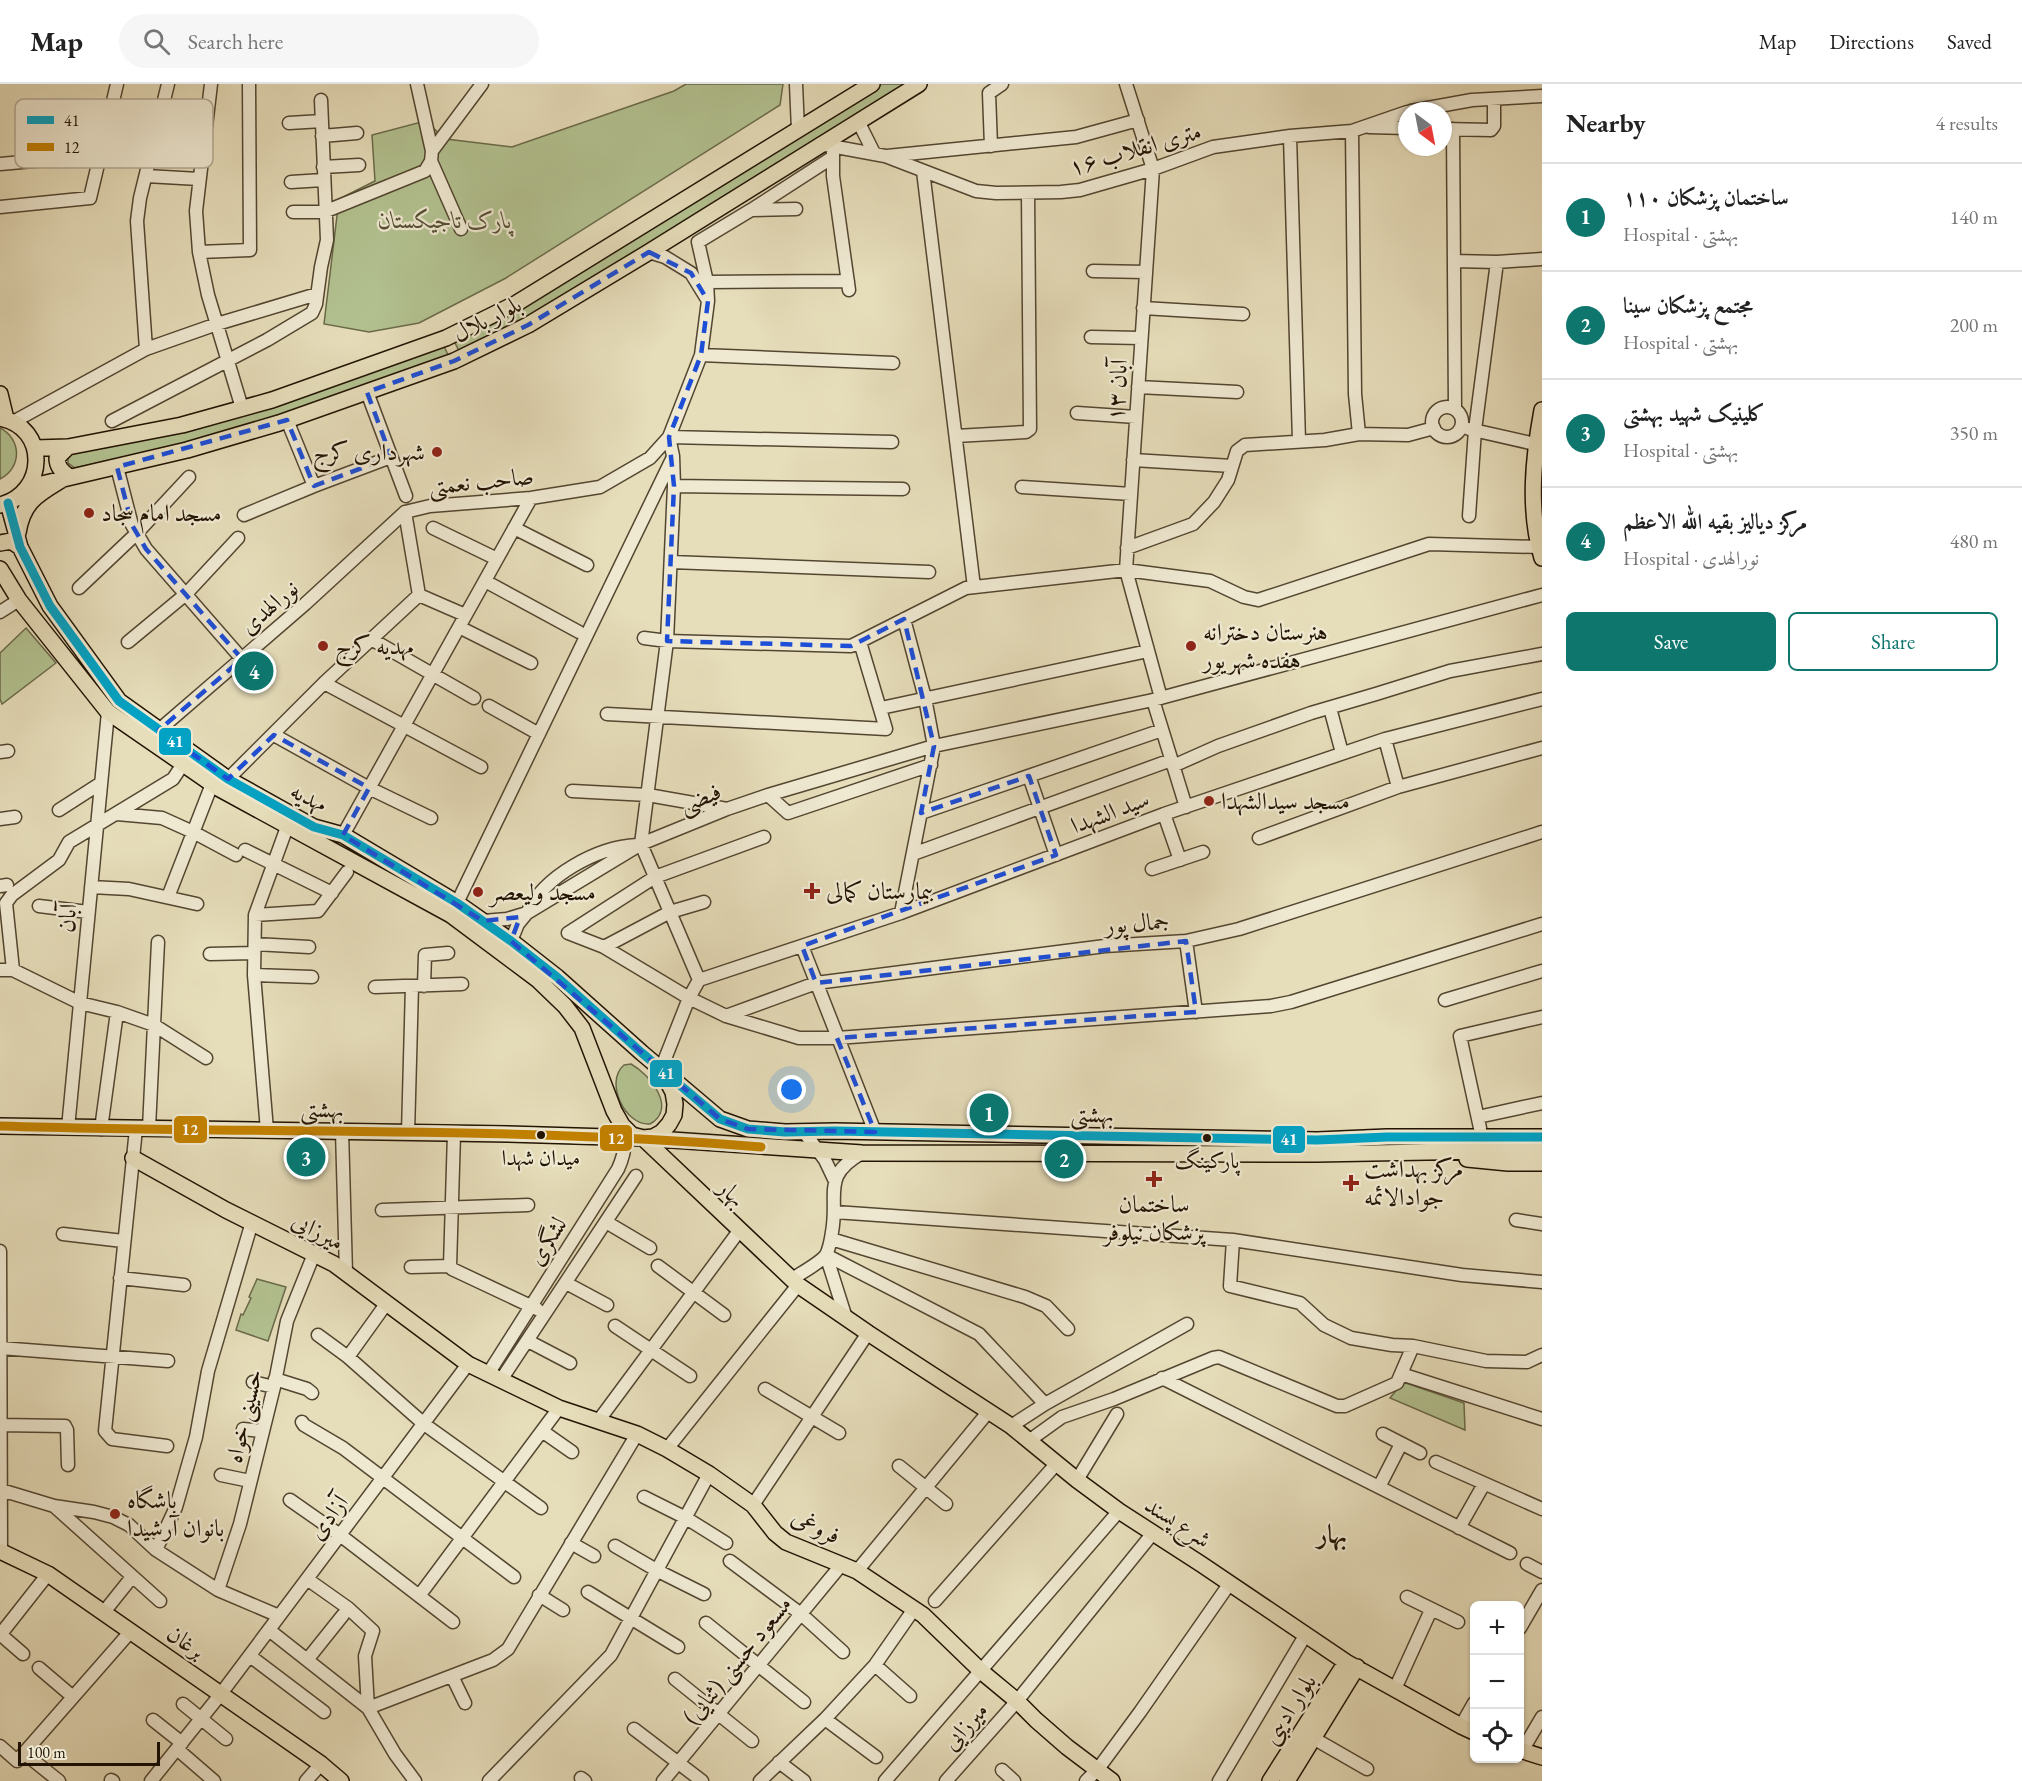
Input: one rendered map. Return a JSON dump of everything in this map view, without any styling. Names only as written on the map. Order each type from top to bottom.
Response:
[{"type":"main road","name":"بلوار بلال","points":[[35,448],[68,447],[182,425],[272,400],[446,338],[517,303],[872,84]]},
{"type":"main road","name":"بلوار بلال","points":[[29,487],[68,476],[187,450],[287,420],[454,361],[528,325],[701,220],[828,149],[858,121],[919,84]]},
{"type":"main road","points":[[687,199],[684,203],[687,212],[693,218],[701,220]]},
{"type":"main road","points":[[0,394],[6,419],[26,432],[35,448],[37,461],[35,474],[29,487],[20,496],[4,504]]},
{"type":"main road","points":[[1540,553],[1533,510],[1535,444],[1542,410]]},
{"type":"main road","points":[[0,543],[11,541],[19,543],[23,511],[39,494],[68,476],[60,469],[57,458],[68,447]]},
{"type":"main road","name":"مهدیه","points":[[4,504],[19,543],[50,606],[119,701],[228,779],[314,826],[343,835],[457,903],[557,977],[661,1069]]},
{"type":"main road","name":"مهدیه","points":[[0,569],[19,600],[108,712],[212,784],[451,915],[538,980],[565,1006],[582,1028],[624,1132]]},
{"type":"main road","points":[[624,1132],[643,1138],[653,1137],[669,1124],[674,1115],[675,1104],[673,1092],[661,1069]]},
{"type":"main road","name":"بهشتى","points":[[661,1069],[720,1119],[748,1129],[804,1132],[1317,1140],[1387,1145],[1542,1150]]},
{"type":"main road","points":[[1387,1145],[1479,1123],[1542,1128]]},
{"type":"main road","name":"بهشتی","points":[[0,1126],[453,1134],[624,1132]]},
{"type":"main road","name":"بهشتى","points":[[643,1138],[819,1152],[1316,1154],[1387,1145],[1542,1137]]},
{"type":"main road","name":"بهار","points":[[643,1138],[795,1282],[868,1333]]},
{"type":"main road","points":[[1387,1145],[1508,1163],[1542,1163]]},
{"type":"main road","name":"میرزایی","points":[[133,1158],[226,1210],[334,1264],[468,1364]]},
{"type":"main road","name":"شرع پسند","points":[[868,1333],[1011,1426],[1119,1511],[1352,1665],[1468,1729]]},
{"type":"main road","name":"فروغی","points":[[468,1364],[559,1408],[637,1434],[709,1474],[753,1505],[775,1533],[786,1542],[842,1564],[923,1615],[1036,1720],[1112,1781]]},
{"type":"main road","name":"برغان","points":[[1,1551],[48,1574],[321,1764],[341,1781]]},
{"type":"main road","name":"بلوار ادیبی","points":[[1287,1781],[1352,1665]]},
{"type":"main road","name":"بلوار ادیبی","points":[[1270,1781],[1352,1665]]},
{"type":"main road","points":[[1524,1751],[1542,1757]]},
{"type":"street","points":[[113,99],[117,84]]},
{"type":"street","points":[[164,99],[168,84]]},
{"type":"street","points":[[209,99],[211,84]]},
{"type":"street","points":[[199,252],[250,250],[249,84]]},
{"type":"street","points":[[417,84],[432,156],[461,229]]},
{"type":"street","points":[[293,213],[324,212],[425,171],[432,156],[482,84]]},
{"type":"street","points":[[796,84],[798,130]]},
{"type":"street","points":[[992,146],[989,93],[1002,84]]},
{"type":"street","name":"۱۳ آبان","points":[[1126,84],[1153,169],[1126,570],[1148,651],[1162,730],[1186,807]]},
{"type":"street","name":"۱۶ متری انقلاب","points":[[1452,103],[1472,100],[1542,96]]},
{"type":"street","points":[[1452,129],[1491,130],[1494,126],[1494,99]]},
{"type":"street","points":[[112,421],[312,313],[316,304],[327,240],[321,100]]},
{"type":"street","name":"۱۶ متری انقلاب","points":[[1356,129],[1398,115]]},
{"type":"street","points":[[858,121],[880,154],[1076,137],[1138,120]]},
{"type":"street","points":[[289,123],[322,121]]},
{"type":"street","name":"۱۶ متری انقلاب","points":[[828,149],[880,154],[976,190],[1028,193],[1080,190],[1153,169],[1213,147],[1356,129],[1398,128]]},
{"type":"street","points":[[1356,129],[1355,388],[1359,434]]},
{"type":"street","points":[[322,135],[357,133]]},
{"type":"street","points":[[1290,136],[1299,441]]},
{"type":"street","points":[[661,1069],[689,998],[699,980],[641,844],[667,641],[674,486],[670,433],[701,355],[708,301],[707,282],[698,242],[751,210],[828,149],[849,286],[707,282]]},
{"type":"street","points":[[1449,156],[1454,261],[1455,409]]},
{"type":"street","points":[[0,164],[15,163]]},
{"type":"street","points":[[323,167],[359,165]]},
{"type":"street","points":[[0,207],[90,198],[97,168]]},
{"type":"street","points":[[146,350],[137,220],[148,168]]},
{"type":"street","points":[[201,168],[196,211],[199,252],[208,295],[242,408]]},
{"type":"street","points":[[923,171],[974,586]]},
{"type":"street","points":[[146,176],[200,180]]},
{"type":"street","points":[[291,182],[323,180]]},
{"type":"street","points":[[956,436],[1026,432],[1030,429],[1028,193]]},
{"type":"street","points":[[751,210],[796,209]]},
{"type":"street","points":[[649,252],[665,257],[691,273],[708,301]]},
{"type":"street","points":[[1454,261],[1497,262],[1542,259]]},
{"type":"street","points":[[1469,516],[1475,430],[1497,262]]},
{"type":"street","points":[[1093,271],[1146,272]]},
{"type":"street","points":[[6,419],[146,350],[217,324],[317,294]]},
{"type":"street","points":[[1143,308],[1242,314]]},
{"type":"street","points":[[1091,337],[1141,338]]},
{"type":"street","points":[[701,355],[893,363]]},
{"type":"street","points":[[1138,387],[1237,392]]},
{"type":"street","points":[[367,392],[406,496]]},
{"type":"street","points":[[1446,406],[1455,409],[1462,417],[1461,427],[1459,431],[1450,436],[1440,435],[1434,428],[1432,419],[1437,410],[1446,406]]},
{"type":"street","points":[[1077,413],[1136,417]]},
{"type":"street","points":[[287,420],[314,486]]},
{"type":"street","points":[[1461,427],[1535,444]]},
{"type":"street","points":[[1127,548],[1193,524],[1214,502],[1228,480],[1237,452],[1245,445],[1325,440],[1359,434],[1408,435],[1434,428]]},
{"type":"street","points":[[670,433],[892,442]]},
{"type":"street","name":"صاحب نعمتی","points":[[419,595],[405,512],[430,506],[531,498],[600,487],[650,458],[670,433]]},
{"type":"street","points":[[457,903],[673,456]]},
{"type":"street","points":[[244,515],[391,457]]},
{"type":"street","points":[[1133,460],[1232,466]]},
{"type":"street","points":[[117,467],[132,525],[146,549],[242,659]]},
{"type":"street","points":[[79,588],[137,533],[189,477]]},
{"type":"street","points":[[674,486],[903,489]]},
{"type":"street","points":[[1022,487],[1131,494]]},
{"type":"street","points":[[343,835],[531,498]]},
{"type":"street","name":"نورالهدی","points":[[159,730],[305,604],[405,512]]},
{"type":"street","points":[[433,528],[497,559]]},
{"type":"street","points":[[514,528],[587,565]]},
{"type":"street","points":[[128,642],[186,594],[238,538]]},
{"type":"street","points":[[644,638],[667,641],[851,646],[974,586],[1126,570],[1210,581],[1254,600],[1429,544],[1540,553]]},
{"type":"street","points":[[671,562],[929,572]]},
{"type":"street","points":[[485,581],[579,632]]},
{"type":"street","points":[[228,779],[324,683],[419,595],[465,615]]},
{"type":"street","name":"فیضی","points":[[527,914],[532,903],[542,891],[569,869],[601,852],[620,846],[641,844],[768,795],[934,746],[1157,699],[1542,595]]},
{"type":"street","points":[[0,612],[19,600]]},
{"type":"street","points":[[902,913],[934,746],[925,698],[904,619]]},
{"type":"street","points":[[459,627],[531,663]]},
{"type":"street","points":[[371,639],[474,698]]},
{"type":"street","points":[[607,714],[886,729],[860,642]]},
{"type":"street","points":[[881,708],[1148,651]]},
{"type":"street","points":[[913,854],[1330,708],[1450,671],[1542,654]]},
{"type":"street","points":[[324,683],[481,767]]},
{"type":"street","name":"سید الشهدا","points":[[699,980],[902,913],[1164,814],[1342,753],[1385,739],[1542,699]]},
{"type":"street","points":[[489,706],[539,734]]},
{"type":"street","points":[[1330,708],[1342,753]]},
{"type":"street","name":"آبان","points":[[68,1128],[108,712]]},
{"type":"street","points":[[921,813],[1162,730]]},
{"type":"street","points":[[274,735],[369,788],[431,818]]},
{"type":"street","points":[[1385,739],[1398,787]]},
{"type":"street","points":[[1259,838],[1398,787],[1542,748]]},
{"type":"street","points":[[13,970],[6,903],[12,895],[60,860],[69,842],[173,778],[183,764]]},
{"type":"street","points":[[768,795],[788,813],[930,765]]},
{"type":"street","points":[[1029,776],[1056,855]]},
{"type":"street","points":[[59,810],[101,783]]},
{"type":"street","points":[[168,897],[212,784]]},
{"type":"street","points":[[572,791],[648,795],[727,809]]},
{"type":"street","points":[[116,814],[162,818],[332,893]]},
{"type":"street","points":[[1164,814],[1180,860]]},
{"type":"street","points":[[0,819],[15,817]]},
{"type":"street","points":[[267,1130],[254,975],[255,915],[287,827]]},
{"type":"street","name":"جمال پور","points":[[726,1016],[816,983],[1106,946],[1186,941],[1239,929],[1542,832]]},
{"type":"street","points":[[764,837],[655,877],[568,933],[604,947],[689,998],[726,1016],[799,1038],[837,1038],[1271,1006],[1291,1002],[1542,924]]},
{"type":"street","points":[[1152,869],[1203,852]]},
{"type":"street","points":[[255,915],[318,911],[347,872]]},
{"type":"street","points":[[91,886],[129,889],[197,904]]},
{"type":"street","points":[[604,947],[670,912],[704,902]]},
{"type":"street","points":[[39,906],[88,912]]},
{"type":"street","points":[[483,921],[499,921],[527,914]]},
{"type":"street","points":[[511,941],[518,924],[527,914]]},
{"type":"street","points":[[1186,941],[1196,1012]]},
{"type":"street","points":[[158,942],[153,1025],[142,1128],[133,1158],[105,1431],[112,1439],[167,1446]]},
{"type":"street","points":[[802,946],[875,1132]]},
{"type":"street","points":[[210,954],[255,949],[309,947]]},
{"type":"street","points":[[408,1132],[418,986],[425,955],[448,952]]},
{"type":"street","points":[[0,970],[13,970],[80,1003],[117,1012],[153,1025],[206,1058]]},
{"type":"street","points":[[1445,1000],[1542,971]]},
{"type":"street","points":[[254,975],[312,977]]},
{"type":"street","points":[[375,987],[462,984]]},
{"type":"street","points":[[101,1129],[117,1012]]},
{"type":"street","points":[[1542,1017],[1460,1036],[1479,1123],[1542,1104]]},
{"type":"street","points":[[342,1131],[346,1273]]},
{"type":"street","name":"لشگری","points":[[495,1377],[531,1306],[618,1169],[623,1158],[624,1132]]},
{"type":"street","points":[[667,1449],[795,1282],[826,1255],[835,1212],[834,1179],[830,1168],[804,1132]]},
{"type":"street","points":[[451,1268],[453,1134]]},
{"type":"street","points":[[834,1179],[843,1165],[862,1153]]},
{"type":"street","points":[[495,1377],[528,1341],[636,1176]]},
{"type":"street","points":[[382,1210],[528,1205]]},
{"type":"street","points":[[835,1212],[1233,1240],[1462,1275],[1542,1282]]},
{"type":"street","points":[[1516,1220],[1542,1224]]},
{"type":"street","points":[[156,1550],[176,1508],[196,1437],[208,1371],[252,1222]]},
{"type":"street","points":[[606,1222],[650,1248]]},
{"type":"street","points":[[599,1420],[740,1231]]},
{"type":"street","points":[[63,1234],[123,1241]]},
{"type":"street","points":[[831,1239],[1025,1298],[1046,1306],[1068,1329]]},
{"type":"street","points":[[1233,1240],[1230,1286],[1300,1303],[1324,1325],[1351,1338],[1413,1346],[1486,1361],[1527,1362],[1542,1355]]},
{"type":"street","points":[[0,1251],[1,1551]]},
{"type":"street","name":"حسینی خواه","points":[[218,1590],[240,1524],[275,1383],[287,1321],[314,1254]]},
{"type":"street","points":[[826,1255],[846,1318]]},
{"type":"street","points":[[826,1255],[979,1334],[1045,1404]]},
{"type":"street","points":[[657,1266],[724,1315]]},
{"type":"street","points":[[411,1267],[451,1268],[546,1314]]},
{"type":"street","points":[[120,1278],[184,1286]]},
{"type":"street","points":[[566,1283],[607,1305]]},
{"type":"street","points":[[348,1357],[386,1304]]},
{"type":"street","points":[[1011,1426],[1045,1404],[1187,1324]]},
{"type":"street","points":[[615,1326],[690,1376]]},
{"type":"street","points":[[753,1505],[868,1333]]},
{"type":"street","points":[[318,1335],[348,1357],[424,1424],[541,1508]]},
{"type":"street","points":[[528,1341],[570,1363]]},
{"type":"street","points":[[1030,1440],[1062,1417],[1114,1399],[1207,1359],[1219,1357],[1337,1406],[1345,1406],[1397,1383],[1413,1346]]},
{"type":"street","points":[[0,1348],[168,1361]]},
{"type":"street","name":"آزادی","points":[[151,1781],[250,1656],[468,1364]]},
{"type":"street","points":[[1401,1374],[1542,1419]]},
{"type":"street","points":[[1162,1378],[1510,1553]]},
{"type":"street","points":[[253,1382],[275,1383],[307,1389],[312,1393]]},
{"type":"street","points":[[765,1389],[839,1433]]},
{"type":"street","points":[[419,1596],[559,1408]]},
{"type":"street","points":[[857,1572],[989,1411]]},
{"type":"street","points":[[1077,1480],[1117,1414]]},
{"type":"street","points":[[302,1422],[383,1478],[514,1578]]},
{"type":"street","points":[[0,1425],[65,1426],[68,1465]]},
{"type":"street","points":[[243,1429],[262,1431]]},
{"type":"street","points":[[542,1431],[572,1452]]},
{"type":"street","points":[[368,1708],[493,1660],[508,1649],[637,1434]]},
{"type":"street","points":[[1383,1434],[1420,1453]]},
{"type":"street","points":[[1378,1487],[1401,1444]]},
{"type":"street","points":[[1436,1462],[1542,1509]]},
{"type":"street","points":[[935,1601],[1057,1463]]},
{"type":"street","points":[[899,1466],[946,1504]]},
{"type":"street","points":[[489,1781],[611,1655],[709,1474]]},
{"type":"street","points":[[221,1475],[250,1481]]},
{"type":"street","points":[[1459,1527],[1484,1484]]},
{"type":"street","points":[[1,1490],[54,1506],[113,1517],[129,1525],[156,1550],[218,1590],[279,1616]]},
{"type":"street","points":[[644,1497],[686,1518],[726,1543]]},
{"type":"street","points":[[290,1500],[340,1535],[453,1622]]},
{"type":"street","points":[[54,1506],[160,1601]]},
{"type":"street","points":[[885,1781],[982,1672],[1119,1511]]},
{"type":"street","name":"میرزایی","points":[[946,1781],[1017,1701],[1153,1533]]},
{"type":"street","points":[[570,1543],[594,1556]]},
{"type":"street","points":[[615,1546],[704,1594]]},
{"type":"street","points":[[730,1562],[801,1614],[843,1652]]},
{"type":"street","name":"مسعود حسنی (ثنایی)","points":[[663,1781],[842,1564]]},
{"type":"street","points":[[1527,1564],[1542,1572]]},
{"type":"street","points":[[23,1654],[0,1634],[48,1574]]},
{"type":"street","points":[[104,1612],[132,1577]]},
{"type":"street","points":[[307,1579],[348,1608],[374,1631],[365,1656],[368,1708]]},
{"type":"street","points":[[1086,1781],[1098,1769],[1140,1712],[1230,1583]]},
{"type":"street","points":[[1524,1621],[1542,1590]]},
{"type":"street","points":[[588,1592],[678,1647]]},
{"type":"street","points":[[539,1595],[563,1610]]},
{"type":"street","points":[[1407,1597],[1458,1622]]},
{"type":"street","points":[[760,1781],[825,1719],[875,1665],[914,1609]]},
{"type":"street","points":[[1395,1689],[1431,1610]]},
{"type":"street","points":[[307,1660],[343,1615]]},
{"type":"street","points":[[706,1623],[804,1702]]},
{"type":"street","points":[[269,1630],[368,1708],[395,1754],[415,1781]]},
{"type":"street","points":[[0,1746],[17,1761],[131,1631]]},
{"type":"street","points":[[1219,1781],[1306,1634]]},
{"type":"street","points":[[250,1656],[324,1712]]},
{"type":"street","points":[[875,1665],[910,1696]]},
{"type":"street","points":[[39,1668],[73,1697]]},
{"type":"street","points":[[452,1676],[465,1703]]},
{"type":"street","points":[[675,1679],[752,1741]]},
{"type":"street","points":[[183,1704],[226,1739]]},
{"type":"street","points":[[1468,1729],[1473,1709]]},
{"type":"street","points":[[1524,1745],[1542,1717]]},
{"type":"street","points":[[825,1719],[876,1757]]},
{"type":"street","points":[[153,1720],[214,1781]]},
{"type":"street","points":[[634,1729],[702,1781]]},
{"type":"street","points":[[1313,1738],[1367,1770]]},
{"type":"street","points":[[24,1753],[59,1781]]},
{"type":"street","points":[[779,1762],[804,1781]]},
{"type":"street","points":[[306,1781],[321,1764]]},
{"type":"street","points":[[1002,1770],[1014,1781]]},
{"type":"highlighted area","points":[[649,252],[691,273],[708,301],[701,355],[669,437],[674,486],[667,641],[851,646],[904,619],[934,746],[921,813],[1029,776],[1056,855],[802,946],[816,983],[1186,941],[1196,1012],[837,1038],[875,1132],[748,1129],[720,1119],[511,941],[520,917],[483,921],[343,835],[369,788],[274,735],[228,779],[159,730],[242,659],[146,549],[132,525],[117,467],[287,420],[314,486],[391,457],[367,392],[454,361],[528,325]]},
{"type":"green space","name":"پارک تاجیکستان","points":[[686,84],[783,84],[780,105],[506,278],[419,323],[369,332],[324,324],[339,199],[375,181],[372,135],[425,121],[446,139],[512,147],[674,91]]},
{"type":"green space","points":[[880,84],[909,84],[524,321],[459,351],[453,339]]},
{"type":"green space","points":[[443,344],[449,357],[266,421],[162,449],[75,468],[68,463],[68,456],[72,453]]},
{"type":"green space","points":[[0,428],[12,439],[16,454],[12,468],[0,479]]},
{"type":"green space","points":[[26,628],[56,663],[2,704],[0,699],[0,653]]},
{"type":"green space","points":[[631,1064],[646,1075],[658,1092],[661,1101],[658,1117],[650,1124],[641,1123],[633,1118],[620,1102],[616,1082],[618,1072],[624,1065]]},
{"type":"green space","points":[[257,1279],[286,1287],[268,1341],[236,1330]]},
{"type":"green space","points":[[1403,1382],[1464,1403],[1465,1430],[1390,1398]]},
{"type":"transit line","name":"41","points":[[8,503],[20,547],[50,606],[119,701],[228,779],[314,827],[343,835],[457,903],[557,977],[720,1119],[748,1129],[785,1132],[1317,1140],[1387,1137],[1542,1137]]},
{"type":"transit line","name":"12","points":[[0,1126],[476,1133],[666,1140],[761,1147]]},
{"type":"place","name":"شهرداری کرج","points":[[437,452]]},
{"type":"place","name":"مسجد امام سجاد","points":[[89,513]]},
{"type":"place","name":"مهدیه کرج","points":[[323,646]]},
{"type":"place","name":"هنرستان دخترانه هفده شهریور","points":[[1191,646]]},
{"type":"place","name":"مرکز دیالیز بقیه الله الاعظم","points":[[254,671]]},
{"type":"place","name":"مسجد سیدالشهدا","points":[[1209,801]]},
{"type":"place","name":"بیمارستان کمالی","points":[[812,891]]},
{"type":"place","name":"مسجد ولیعصر","points":[[478,892]]},
{"type":"place","name":"ساختمان پزشکان ۱۱۰","points":[[989,1113]]},
{"type":"place","name":"میدان شهدا","points":[[541,1135]]},
{"type":"place","name":"پارکینگ","points":[[1207,1138]]},
{"type":"place","name":"کلینیک شهید بهشتی","points":[[306,1157]]},
{"type":"place","name":"مجتمع پزشکان سینا","points":[[1064,1159]]},
{"type":"place","name":"ساختمان پزشکان نیلوفر","points":[[1154,1179]]},
{"type":"place","name":"مرکز بهداشت جوادالائمه","points":[[1351,1183]]},
{"type":"place","name":"باشگاه بانوان آرشیدا","points":[[115,1514]]},
{"type":"district","name":"بهار","points":[[1332,1534]]}]
